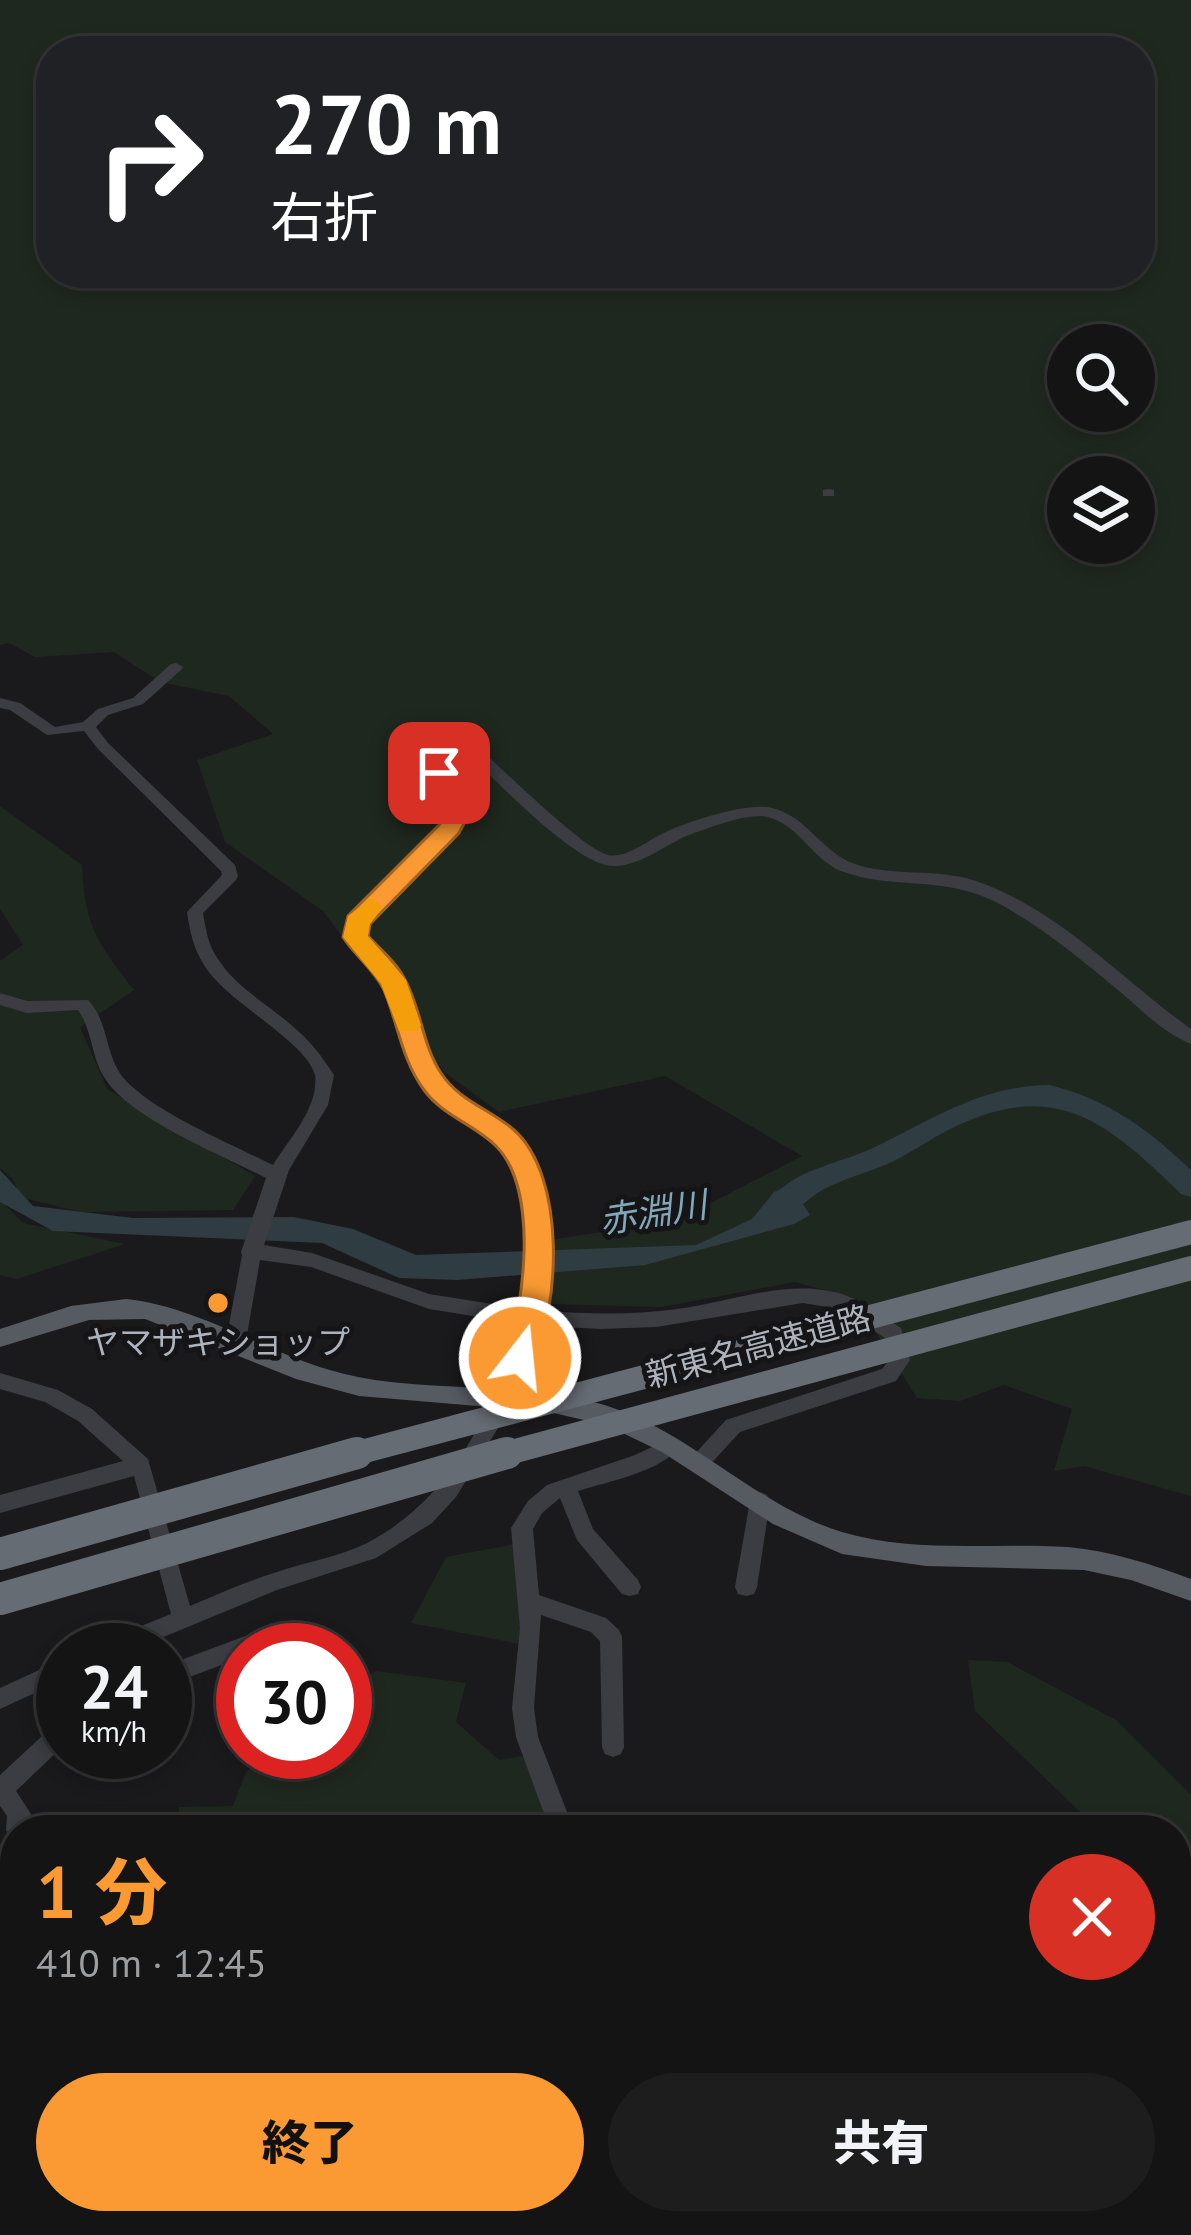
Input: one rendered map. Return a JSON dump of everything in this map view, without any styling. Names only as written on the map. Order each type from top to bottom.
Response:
[{"type":"highway","name":"新東名高速道路","points":[[0,1554],[571,1393],[1191,1232]]},
{"type":"highway","name":"新東名高速道路","points":[[0,1599],[599,1427],[1191,1268]]},
{"type":"main road","points":[[0,1337],[82,1311],[118,1306],[169,1317],[235,1346],[353,1386],[453,1399],[565,1405],[613,1418],[671,1446],[809,1530],[871,1550],[1068,1558],[1146,1572],[1191,1590]]},
{"type":"street","points":[[0,703],[15,706],[52,731],[88,726],[103,712],[138,700],[176,667]]},
{"type":"street","points":[[88,726],[229,869],[230,876],[195,911],[200,949],[213,972],[300,1040],[325,1075],[316,1117],[276,1175],[263,1210],[235,1346]]},
{"type":"street","points":[[171,1623],[369,1552],[401,1536],[448,1491],[506,1399],[535,1316],[535,1188],[524,1159],[502,1135],[436,1088],[421,1064],[393,980],[355,937],[357,922],[450,828],[460,809],[457,792],[422,755],[432,741],[452,738],[470,747],[580,848],[595,856],[614,860],[677,832],[737,814],[767,812],[788,819],[822,854],[850,869],[967,884],[1061,933],[1154,1013],[1191,1038]]},
{"type":"street","points":[[0,999],[27,1007],[82,1004],[90,1010],[98,1048],[116,1082],[167,1116],[276,1175]]},
{"type":"street","points":[[252,1246],[362,1274],[404,1294],[466,1311],[592,1322],[697,1314],[781,1293],[842,1301],[894,1334],[900,1360],[890,1375],[733,1426],[699,1463]]},
{"type":"street","points":[[0,1382],[51,1396],[86,1415],[141,1465],[183,1618]]},
{"type":"street","points":[[556,1815],[527,1737],[524,1708],[531,1628],[522,1528],[535,1507],[566,1486],[671,1446]]},
{"type":"street","points":[[0,1504],[141,1465]]},
{"type":"street","points":[[566,1486],[582,1540],[630,1587]]},
{"type":"street","points":[[746,1587],[760,1501]]},
{"type":"street","points":[[527,1601],[598,1625],[611,1636],[613,1748]]},
{"type":"street","points":[[0,1699],[36,1682]]},
{"type":"street","points":[[19,1815],[1,1787],[36,1755]]},
{"type":"shaded area","points":[[0,0],[1191,0],[1191,1496],[1084,1466],[1054,1471],[1072,1409],[1004,1385],[960,1401],[917,1398],[854,1298],[795,1282],[662,1307],[545,1304],[549,1240],[676,1221],[802,1156],[665,1076],[499,1112],[444,1072],[323,911],[225,842],[197,760],[273,734],[229,696],[160,682],[114,652],[35,657],[9,643],[0,645]]},
{"type":"shaded area","points":[[0,806],[82,865],[95,933],[134,990],[80,1027],[107,1089],[255,1176],[233,1210],[81,1212],[20,1197],[13,1179],[0,1168],[0,961],[23,945],[0,909]]},
{"type":"shaded area","points":[[0,1170],[33,1206],[133,1218],[294,1217],[353,1229],[416,1255],[696,1245],[752,1219],[774,1192],[806,1178],[798,1197],[810,1215],[794,1224],[645,1265],[457,1280],[399,1278],[322,1243],[53,1231],[0,1202]]},
{"type":"shaded area","points":[[0,1200],[23,1223],[125,1244],[17,1279],[0,1275]]},
{"type":"shaded area","points":[[515,1544],[525,1645],[411,1623],[446,1557]]},
{"type":"shaded area","points":[[968,1660],[1007,1662],[1116,1720],[1191,1795],[1191,1815],[1083,1815],[975,1711]]},
{"type":"shaded area","points":[[376,1671],[466,1683],[456,1722],[499,1760],[523,1756],[547,1815],[179,1815],[179,1807],[233,1806],[243,1779],[372,1779],[372,1673]]},
{"type":"waterway","name":"赤淵川","points":[[781,1206],[816,1180],[878,1157],[982,1104],[1017,1095],[1049,1095],[1106,1115],[1191,1187]]},
{"type":"slow traffic","points":[[371,907],[357,922],[355,937],[393,980],[408,1025]]},
{"type":"place","name":"ヤマザキショップ","points":[[218,1303]]},
{"type":"route","points":[[439,773],[457,792],[460,809],[450,828],[357,922],[355,937],[393,980],[421,1064],[436,1088],[502,1135],[524,1159],[535,1188],[538,1278],[535,1316],[520,1358]]}]
